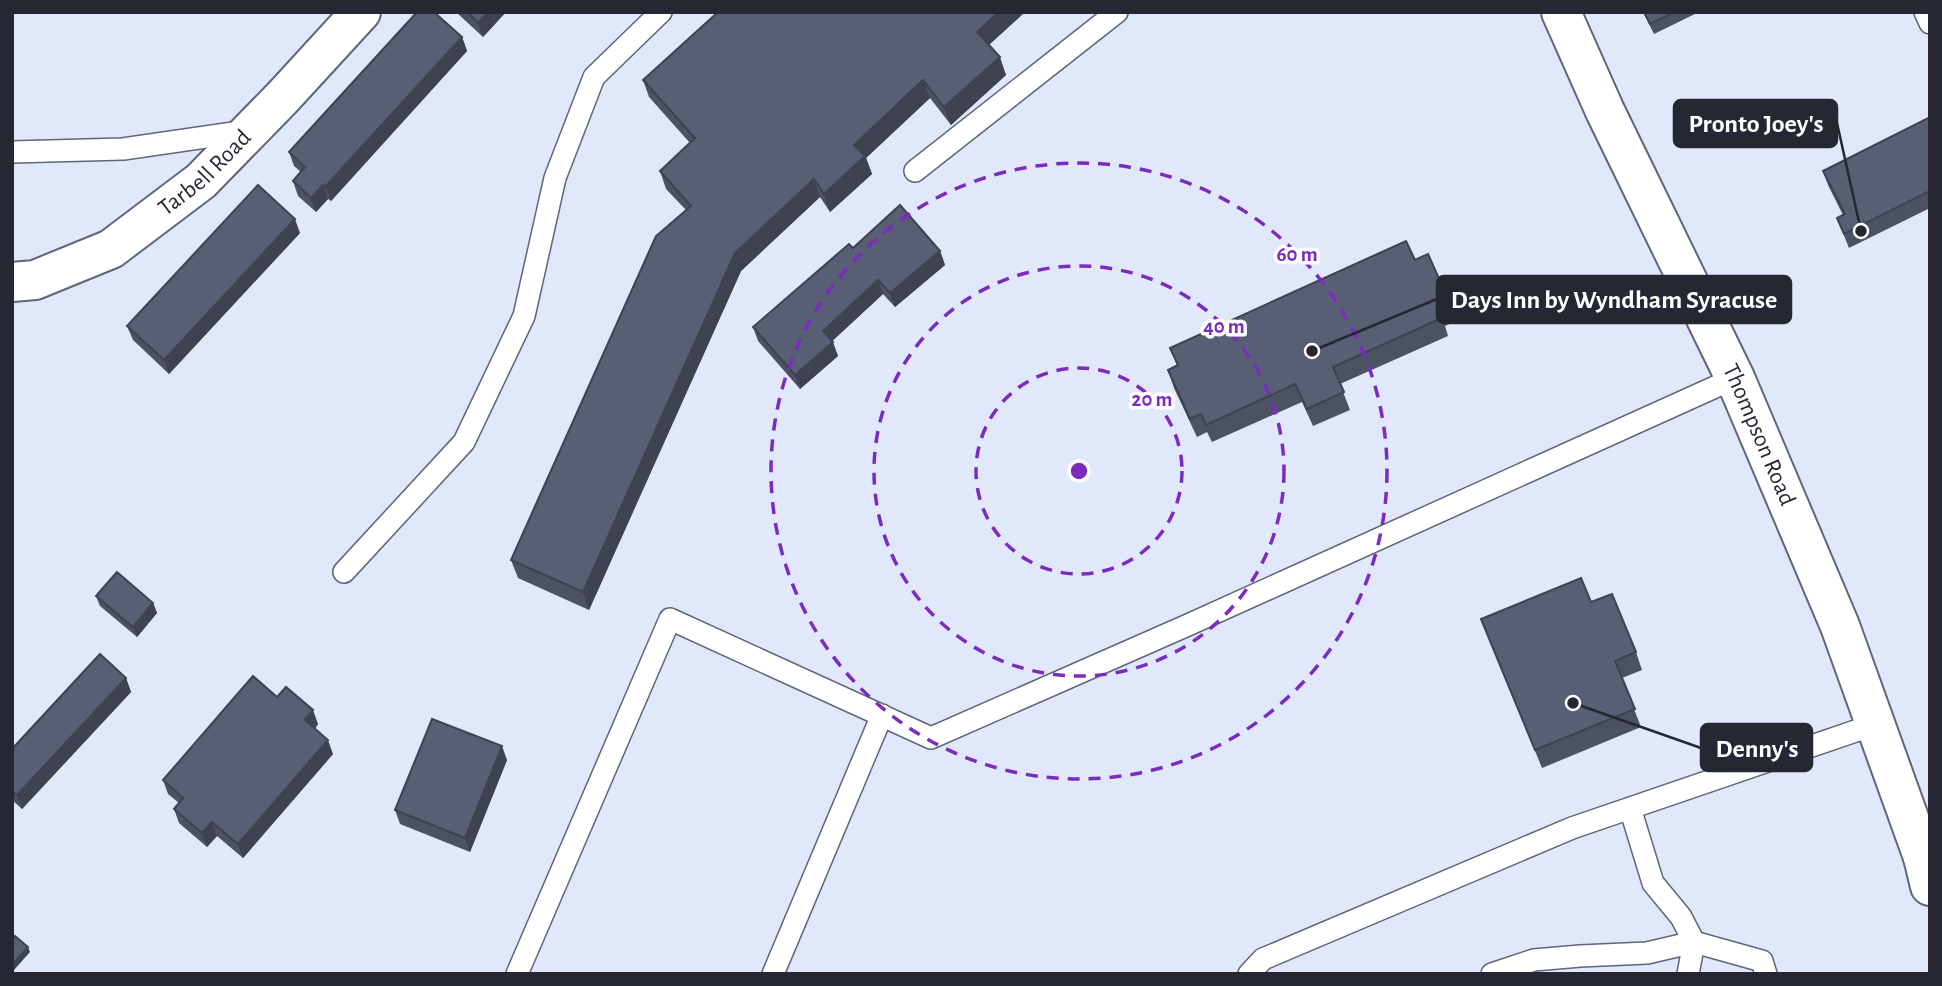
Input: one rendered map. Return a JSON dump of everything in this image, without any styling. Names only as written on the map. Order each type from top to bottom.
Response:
[{"type":"street","name":"Tarbell Road","points":[[12,282],[35,280],[111,248],[201,181],[361,12]]},
{"type":"street","name":"Thompson Road","points":[[1561,12],[1605,111],[1735,379],[1840,626],[1927,871]]},
{"type":"lane","points":[[344,572],[464,442],[524,316],[555,178],[594,77],[661,12]]},
{"type":"lane","points":[[915,171],[1116,12]]},
{"type":"lane","points":[[1925,12],[1930,23]]},
{"type":"lane","points":[[12,152],[122,149],[251,130]]},
{"type":"lane","points":[[517,974],[670,619],[931,737],[1188,625],[1735,379]]},
{"type":"lane","points":[[773,974],[882,715]]},
{"type":"lane","points":[[1261,969],[1572,828],[1876,724]]},
{"type":"lane","points":[[1630,808],[1654,883],[1681,917],[1694,942],[1688,974]]},
{"type":"lane","points":[[1492,974],[1534,960],[1647,953],[1694,942],[1762,961],[1766,974]]},
{"type":"building","points":[[417,12],[434,12],[462,37],[325,187],[323,185],[311,198],[293,181],[305,167],[289,152]]},
{"type":"building","points":[[467,12],[488,12],[478,23]]},
{"type":"building","points":[[718,12],[999,12],[977,32],[1000,57],[944,107],[923,80],[854,145],[865,156],[824,194],[814,179],[735,253],[583,592],[511,560],[656,236],[691,206],[660,171],[695,138],[643,80]]},
{"type":"building","points":[[1644,12],[1675,12],[1650,24]]},
{"type":"building","points":[[1930,117],[1930,191],[1844,234],[1837,218],[1845,214],[1823,171]]},
{"type":"building","points":[[258,185],[295,219],[164,360],[127,326]]},
{"type":"building","points":[[900,205],[940,251],[890,293],[878,280],[823,331],[833,342],[795,375],[753,327],[849,244],[853,248]]},
{"type":"building","points":[[1406,241],[1415,260],[1428,254],[1450,303],[1437,309],[1442,318],[1333,367],[1344,392],[1307,409],[1295,384],[1206,425],[1201,414],[1190,419],[1168,370],[1178,365],[1170,348]]},
{"type":"building","points":[[117,572],[153,603],[133,627],[96,596]]},
{"type":"building","points":[[1581,578],[1591,602],[1612,594],[1636,652],[1615,661],[1635,709],[1535,750],[1481,619]]},
{"type":"building","points":[[100,654],[126,678],[17,795],[12,791],[12,749]]},
{"type":"building","points":[[253,676],[277,697],[286,687],[313,710],[305,720],[328,740],[238,844],[212,822],[202,833],[174,809],[183,798],[163,780]]},
{"type":"building","points":[[432,719],[502,746],[465,838],[395,810]]},
{"type":"building","points":[[15,936],[28,947],[13,964],[12,940]]},
{"type":"place","name":"Pronto Joey's","points":[[1861,231]]},
{"type":"place","name":"Days Inn by Wyndham Syracuse","points":[[1312,351]]},
{"type":"place","name":"Denny's","points":[[1573,703]]}]
